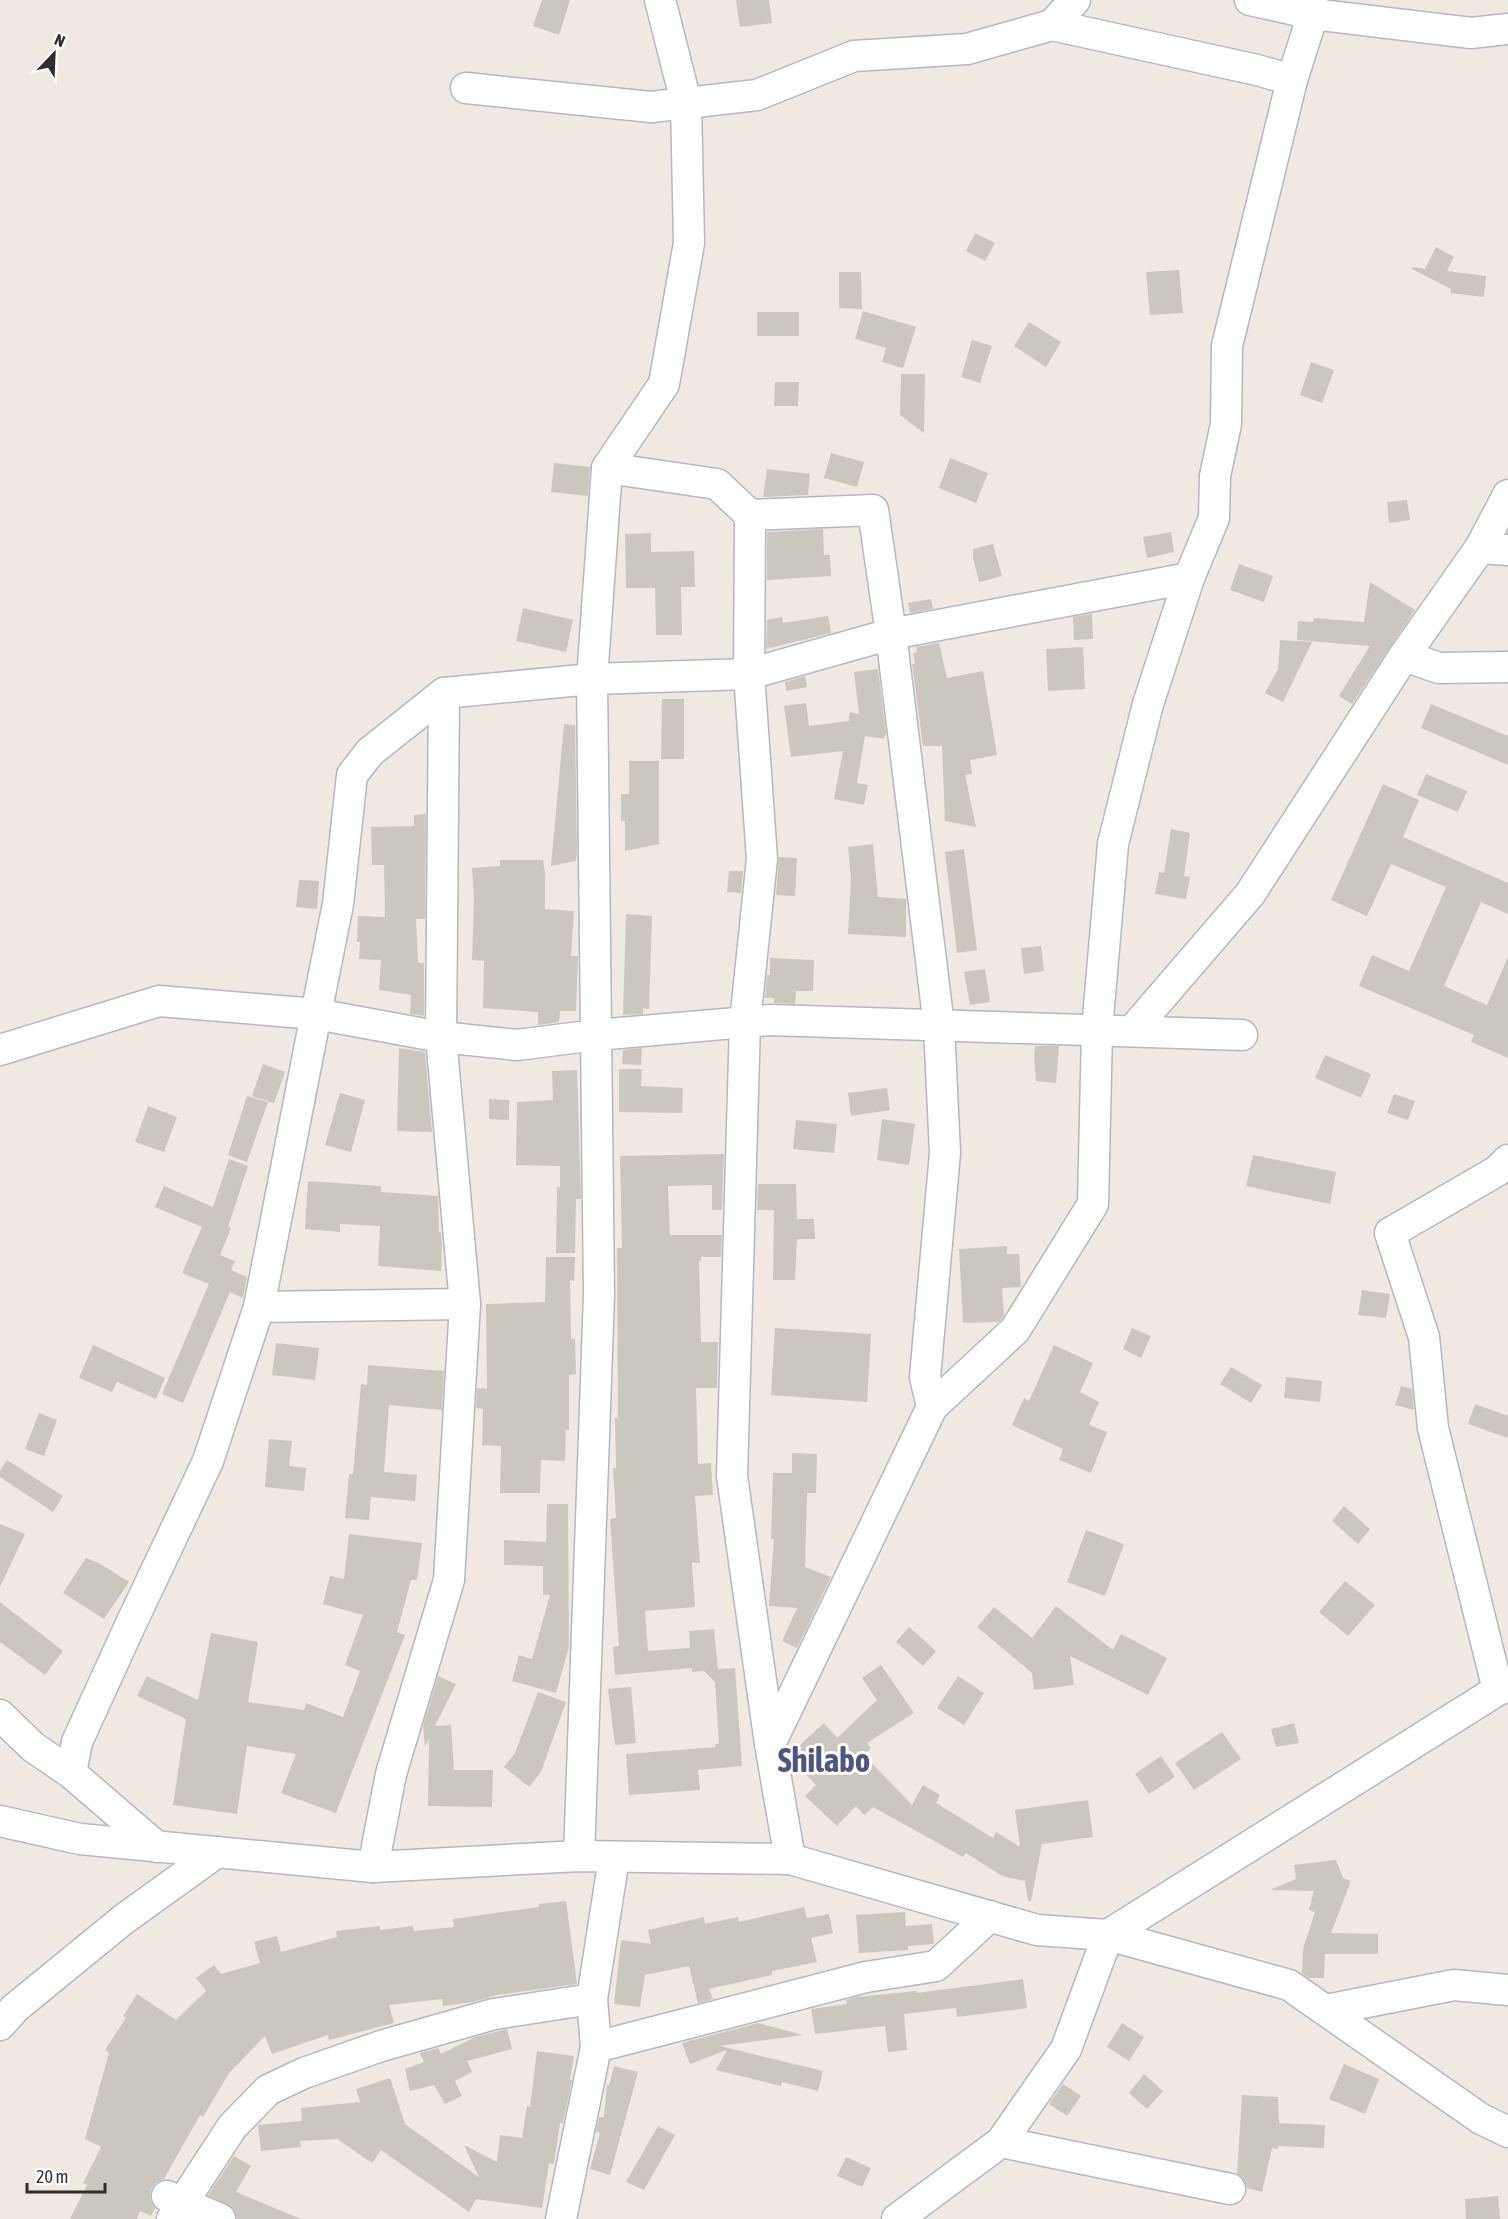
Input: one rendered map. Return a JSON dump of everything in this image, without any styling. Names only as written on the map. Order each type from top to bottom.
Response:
[{"type":"street","points":[[579,1856],[599,1295],[592,679],[607,468],[664,384],[689,243],[686,102],[660,0]]},
{"type":"street","points":[[1052,26],[1075,0]]},
{"type":"street","points":[[1250,0],[1312,7],[1471,33],[1508,29]]},
{"type":"street","points":[[770,1744],[932,1407],[1015,1330],[1093,1204],[1097,1030],[1113,844],[1148,704],[1189,578],[1214,518],[1215,476],[1226,424],[1227,346],[1312,7]]},
{"type":"street","points":[[466,88],[651,107],[757,95],[854,56],[967,49],[1052,26],[1257,70],[1292,80]]},
{"type":"street","points":[[607,468],[717,484],[750,515],[873,510],[891,634],[939,1026],[945,1153],[925,1377],[932,1407]]},
{"type":"street","points":[[1132,1031],[1250,894],[1404,656],[1494,549],[1508,495]]},
{"type":"street","points":[[750,515],[749,674],[762,859],[745,1022],[732,1476],[770,1744],[790,1859]]},
{"type":"street","points":[[71,1773],[77,1743],[208,1461],[259,1307],[338,904],[352,775],[370,752],[444,693],[592,679],[749,674],[891,634],[1189,578]]},
{"type":"street","points":[[1404,656],[1439,668],[1508,668]]},
{"type":"street","points":[[373,1867],[392,1774],[448,1580],[465,1304],[441,1037],[444,693]]},
{"type":"street","points":[[0,1050],[159,1001],[316,1014],[441,1037],[517,1045],[596,1035],[770,1020],[1242,1035]]},
{"type":"street","points":[[897,2219],[1001,2142],[1066,2049],[1108,1935],[1503,1688],[1433,1428],[1424,1337],[1390,1233],[1497,1171],[1508,1160]]},
{"type":"street","points":[[259,1307],[465,1304]]},
{"type":"street","points":[[0,1715],[33,1747],[71,1773],[157,1847]]},
{"type":"street","points":[[0,1821],[80,1839],[373,1867],[579,1856],[790,1859],[1037,1930],[1108,1935],[1289,1985],[1480,2119],[1508,2132]]},
{"type":"street","points":[[0,2025],[15,2008],[124,1919],[217,1852]]},
{"type":"street","points":[[561,2219],[596,2047],[592,1999],[614,1858]]},
{"type":"street","points":[[596,2047],[866,1977],[936,1966],[990,1916]]},
{"type":"street","points":[[1326,2010],[1454,1985],[1508,1990]]},
{"type":"street","points":[[220,2219],[174,2206],[232,2127],[268,2090],[304,2073],[381,2046],[449,2026],[494,2014],[592,1999]]},
{"type":"street","points":[[1001,2142],[1230,2189]]},
{"type":"building","points":[[542,0],[570,0],[559,35],[533,26]]},
{"type":"building","points":[[736,0],[769,0],[772,23],[740,27]]},
{"type":"building","points":[[975,233],[995,243],[985,261],[966,251]]},
{"type":"building","points":[[1436,247],[1454,257],[1447,271],[1486,276],[1484,297],[1450,293],[1451,289],[1412,269],[1413,267],[1425,269]]},
{"type":"building","points":[[1179,270],[1183,313],[1150,315],[1146,272]]},
{"type":"building","points":[[839,272],[861,272],[862,309],[839,308]]},
{"type":"building","points":[[863,311],[916,327],[903,368],[882,362],[886,348],[855,339]]},
{"type":"building","points":[[757,312],[799,312],[799,336],[757,336]]},
{"type":"building","points":[[1029,322],[1061,342],[1046,367],[1014,346]]},
{"type":"building","points":[[972,340],[992,346],[980,383],[961,377]]},
{"type":"building","points":[[1311,362],[1334,370],[1322,403],[1300,395]]},
{"type":"building","points":[[901,374],[925,374],[924,433],[900,415]]},
{"type":"building","points":[[775,382],[799,382],[798,406],[774,406]]},
{"type":"building","points":[[831,453],[864,462],[857,487],[824,478]]},
{"type":"building","points":[[950,458],[988,473],[976,503],[939,488]]},
{"type":"building","points":[[554,463],[590,467],[588,496],[551,492]]},
{"type":"building","points":[[767,469],[810,474],[808,495],[763,497]]},
{"type":"building","points":[[1407,500],[1410,520],[1389,523],[1387,502]]},
{"type":"building","points":[[823,529],[824,555],[830,555],[831,576],[767,580],[767,532]]},
{"type":"building","points":[[1171,532],[1174,552],[1147,558],[1143,537]]},
{"type":"building","points":[[651,533],[651,552],[694,551],[695,587],[681,587],[682,635],[656,635],[655,588],[626,588],[625,534]]},
{"type":"building","points":[[993,544],[1002,576],[979,582],[973,549]]},
{"type":"building","points":[[1239,564],[1273,576],[1264,602],[1230,590]]},
{"type":"building","points":[[1370,582],[1415,610],[1352,704],[1339,696],[1370,646],[1297,640],[1298,621],[1313,622],[1314,618],[1364,622]]},
{"type":"building","points":[[931,599],[933,609],[910,613],[908,603]]},
{"type":"building","points":[[523,608],[573,620],[566,652],[516,641]]},
{"type":"building","points":[[1092,614],[1093,639],[1074,640],[1073,617]]},
{"type":"building","points":[[828,616],[831,633],[766,649],[767,620],[782,617],[783,623]]},
{"type":"building","points":[[1280,640],[1312,642],[1283,702],[1265,693],[1278,669]]},
{"type":"building","points":[[939,643],[947,678],[983,671],[997,755],[970,760],[972,774],[965,775],[976,827],[945,821],[942,746],[923,746],[912,664],[915,664],[913,653],[917,652],[916,647]]},
{"type":"building","points":[[1083,647],[1085,689],[1048,691],[1046,649]]},
{"type":"building","points":[[878,669],[886,732],[884,739],[865,736],[857,783],[868,785],[864,805],[834,799],[843,751],[791,757],[784,706],[806,703],[809,726],[849,721],[850,712],[859,714],[854,672]]},
{"type":"building","points":[[805,676],[807,687],[786,691],[785,682]]},
{"type":"building","points":[[662,699],[684,699],[684,759],[661,759]]},
{"type":"building","points":[[1431,704],[1508,736],[1508,765],[1421,728]]},
{"type":"building","points":[[564,724],[575,725],[577,851],[576,861],[551,866]]},
{"type":"building","points":[[629,761],[659,761],[659,844],[625,851],[625,821],[621,821],[621,794],[629,794]]},
{"type":"building","points":[[1426,774],[1467,791],[1458,812],[1417,795]]},
{"type":"building","points":[[1383,784],[1419,800],[1403,837],[1508,883],[1508,914],[1481,902],[1444,986],[1487,1005],[1508,957],[1508,1058],[1471,1042],[1474,1035],[1359,986],[1372,955],[1409,971],[1446,887],[1391,864],[1367,916],[1331,900]]},
{"type":"building","points":[[426,814],[425,919],[416,919],[418,961],[424,963],[424,1016],[410,1014],[411,995],[379,990],[381,960],[359,959],[360,942],[357,942],[358,916],[385,917],[384,865],[372,865],[371,827],[414,826],[414,815]]},
{"type":"building","points":[[1171,829],[1190,833],[1184,876],[1190,877],[1186,899],[1155,894],[1159,872],[1164,873]]},
{"type":"building","points":[[873,844],[878,897],[906,899],[906,937],[848,934],[851,878],[848,847]]},
{"type":"building","points":[[964,849],[977,950],[957,953],[945,852]]},
{"type":"building","points":[[779,857],[797,858],[795,896],[776,895]]},
{"type":"building","points":[[500,860],[543,860],[545,909],[574,911],[571,956],[578,956],[576,1011],[560,1011],[559,1022],[538,1025],[538,1012],[483,1008],[484,961],[472,960],[474,898],[472,868],[500,866]]},
{"type":"building","points":[[729,871],[743,871],[741,893],[727,892]]},
{"type":"building","points":[[299,880],[319,881],[317,909],[296,907]]},
{"type":"building","points":[[626,914],[652,916],[649,1009],[643,1008],[643,1014],[623,1015]]},
{"type":"building","points":[[1041,946],[1044,971],[1024,974],[1021,948]]},
{"type":"building","points":[[770,958],[814,960],[813,991],[796,991],[795,1004],[774,1003],[774,998],[765,998],[767,975],[770,975]]},
{"type":"building","points":[[985,969],[990,1002],[970,1005],[964,972]]},
{"type":"building","points":[[1035,1046],[1059,1046],[1056,1083],[1036,1081]]},
{"type":"building","points":[[399,1048],[425,1052],[432,1132],[397,1131]]},
{"type":"building","points":[[642,1048],[641,1065],[622,1064],[623,1050]]},
{"type":"building","points":[[1325,1055],[1371,1074],[1361,1098],[1315,1078]]},
{"type":"building","points":[[263,1064],[285,1072],[274,1103],[252,1096]]},
{"type":"building","points":[[619,1069],[642,1069],[641,1086],[683,1088],[682,1113],[619,1112]]},
{"type":"building","points":[[577,1070],[581,1199],[576,1199],[575,1253],[556,1253],[557,1187],[560,1187],[560,1166],[516,1165],[517,1102],[553,1100],[552,1071]]},
{"type":"building","points":[[887,1088],[890,1110],[851,1116],[848,1093]]},
{"type":"building","points":[[340,1093],[365,1100],[351,1152],[325,1145]]},
{"type":"building","points":[[1394,1094],[1415,1101],[1408,1120],[1387,1113]]},
{"type":"building","points":[[247,1096],[268,1102],[247,1162],[228,1155]]},
{"type":"building","points":[[489,1099],[509,1100],[509,1120],[489,1119]]},
{"type":"building","points":[[148,1106],[177,1117],[164,1152],[135,1142]]},
{"type":"building","points":[[882,1119],[915,1124],[909,1165],[877,1160]]},
{"type":"building","points":[[796,1120],[837,1124],[834,1153],[793,1149]]},
{"type":"building","points":[[724,1154],[722,1210],[712,1210],[712,1185],[668,1186],[670,1235],[722,1235],[721,1257],[701,1257],[699,1261],[701,1342],[718,1342],[717,1388],[696,1388],[698,1464],[711,1463],[713,1495],[695,1496],[700,1563],[692,1563],[695,1607],[645,1611],[648,1651],[690,1648],[689,1631],[714,1629],[718,1669],[735,1668],[742,1766],[698,1770],[700,1790],[629,1795],[626,1754],[716,1747],[715,1744],[719,1744],[715,1682],[704,1671],[692,1672],[692,1668],[615,1675],[613,1647],[619,1646],[610,1519],[616,1518],[613,1468],[616,1468],[615,1418],[618,1418],[617,1248],[622,1248],[620,1156]]},
{"type":"building","points":[[1253,1155],[1336,1172],[1330,1204],[1246,1186]]},
{"type":"building","points":[[229,1159],[248,1166],[228,1227],[231,1228],[220,1255],[235,1261],[231,1270],[247,1277],[243,1298],[230,1292],[183,1403],[162,1394],[209,1284],[182,1273],[202,1227],[155,1207],[164,1186],[213,1207]]},
{"type":"building","points":[[308,1181],[381,1186],[381,1192],[438,1196],[439,1232],[441,1232],[442,1245],[441,1271],[378,1266],[380,1226],[340,1224],[340,1232],[305,1229]]},
{"type":"building","points":[[758,1184],[796,1184],[797,1219],[814,1219],[815,1239],[797,1239],[795,1280],[773,1280],[774,1210],[757,1210]]},
{"type":"building","points":[[1007,1246],[1007,1254],[1019,1254],[1021,1287],[1002,1288],[1004,1316],[999,1322],[963,1323],[959,1249]]},
{"type":"building","points":[[546,1257],[575,1257],[574,1281],[570,1280],[571,1339],[575,1339],[576,1374],[569,1375],[569,1430],[566,1430],[565,1461],[541,1460],[540,1493],[500,1493],[501,1446],[482,1445],[483,1409],[476,1408],[477,1388],[487,1389],[486,1304],[545,1302]]},
{"type":"building","points":[[1362,1290],[1390,1294],[1386,1318],[1358,1315]]},
{"type":"building","points":[[775,1328],[871,1334],[867,1402],[771,1395]]},
{"type":"building","points":[[1132,1328],[1151,1336],[1141,1358],[1123,1349]]},
{"type":"building","points":[[276,1343],[319,1348],[315,1380],[272,1375]]},
{"type":"building","points":[[93,1345],[165,1378],[156,1399],[117,1382],[112,1392],[79,1378]]},
{"type":"building","points":[[1054,1345],[1093,1363],[1080,1392],[1099,1402],[1089,1425],[1107,1432],[1091,1473],[1059,1460],[1063,1449],[1012,1425],[1024,1398],[1029,1401]]},
{"type":"building","points":[[368,1365],[444,1371],[442,1410],[389,1405],[384,1472],[417,1475],[415,1501],[371,1497],[369,1520],[345,1518],[349,1474],[353,1474],[361,1384],[367,1385]]},
{"type":"building","points":[[1231,1367],[1262,1385],[1251,1403],[1220,1384]]},
{"type":"building","points":[[1286,1377],[1322,1381],[1320,1402],[1284,1398]]},
{"type":"building","points":[[1401,1386],[1412,1389],[1414,1410],[1395,1405]]},
{"type":"building","points":[[1475,1404],[1508,1416],[1508,1438],[1468,1424]]},
{"type":"building","points":[[39,1413],[57,1420],[44,1456],[25,1449]]},
{"type":"building","points":[[269,1439],[292,1441],[289,1466],[306,1468],[304,1491],[265,1487]]},
{"type":"building","points":[[792,1453],[817,1454],[816,1493],[807,1493],[805,1567],[831,1577],[797,1648],[782,1641],[797,1608],[769,1606],[774,1539],[771,1539],[773,1473],[792,1473]]},
{"type":"building","points":[[7,1460],[63,1496],[53,1512],[0,1477],[0,1471]]},
{"type":"building","points":[[547,1504],[568,1504],[569,1647],[556,1693],[512,1681],[519,1655],[532,1659],[550,1595],[543,1595],[543,1566],[504,1565],[504,1540],[546,1542]]},
{"type":"building","points":[[1344,1506],[1370,1529],[1358,1544],[1332,1521]]},
{"type":"building","points":[[0,1524],[25,1534],[0,1587]]},
{"type":"building","points":[[1086,1530],[1124,1544],[1105,1596],[1067,1582]]},
{"type":"building","points":[[349,1534],[422,1543],[417,1580],[411,1580],[397,1632],[405,1635],[336,1813],[281,1793],[296,1754],[247,1746],[237,1814],[173,1805],[186,1719],[137,1696],[147,1676],[198,1700],[211,1633],[258,1642],[248,1702],[304,1710],[306,1703],[343,1717],[360,1671],[345,1665],[363,1615],[323,1604],[330,1576],[344,1579]]},
{"type":"building","points":[[86,1558],[99,1563],[129,1582],[104,1619],[63,1593]]},
{"type":"building","points":[[1345,1581],[1375,1605],[1348,1636],[1319,1612]]},
{"type":"building","points":[[0,1602],[63,1651],[45,1675],[0,1642]]},
{"type":"building","points":[[1056,1606],[1113,1650],[1121,1634],[1167,1658],[1148,1695],[1070,1656],[1074,1685],[1034,1690],[1032,1673],[977,1627],[994,1607],[1032,1638]]},
{"type":"building","points":[[909,1627],[936,1651],[923,1666],[896,1642]]},
{"type":"building","points":[[881,1665],[914,1713],[867,1743],[871,1748],[864,1755],[912,1805],[923,1785],[940,1795],[936,1803],[993,1838],[996,1832],[1020,1847],[1015,1810],[1088,1800],[1093,1837],[1042,1844],[1031,1901],[1028,1901],[1025,1881],[1002,1876],[966,1853],[963,1857],[873,1807],[864,1815],[856,1806],[837,1826],[805,1796],[816,1785],[789,1755],[824,1723],[837,1738],[877,1700],[862,1678]]},
{"type":"building","points":[[438,1676],[456,1684],[435,1726],[451,1725],[454,1770],[493,1770],[492,1807],[428,1806],[429,1739],[425,1747],[423,1726]]},
{"type":"building","points":[[958,1676],[984,1693],[964,1725],[937,1708]]},
{"type":"building","points":[[631,1687],[636,1743],[615,1745],[608,1689]]},
{"type":"building","points":[[538,1692],[566,1702],[541,1772],[529,1787],[504,1767],[515,1753]]},
{"type":"building","points":[[1294,1723],[1299,1743],[1276,1747],[1271,1729]]},
{"type":"building","points":[[1222,1732],[1241,1759],[1194,1790],[1175,1763]]},
{"type":"building","points":[[1161,1756],[1175,1777],[1149,1794],[1135,1774]]},
{"type":"building","points":[[1336,1860],[1343,1878],[1351,1881],[1331,1933],[1378,1934],[1378,1954],[1325,1954],[1324,1978],[1308,1978],[1302,1973],[1303,1949],[1315,1912],[1309,1910],[1314,1891],[1270,1890],[1296,1879],[1294,1865]]},
{"type":"building","points":[[566,1901],[577,1984],[497,1995],[473,2002],[443,2006],[442,1999],[389,2005],[394,2023],[329,2040],[328,2035],[272,2054],[265,2036],[229,2073],[203,2117],[200,2115],[164,2179],[151,2189],[150,2199],[155,2208],[151,2216],[140,2211],[137,2219],[70,2219],[87,2185],[83,2183],[101,2147],[85,2139],[109,2053],[105,2050],[126,2018],[123,2016],[137,1994],[176,2020],[206,1991],[196,1978],[214,1965],[221,1974],[260,1963],[254,1942],[277,1936],[281,1952],[337,1937],[336,1931],[380,1926],[380,1930],[413,1926],[414,1931],[454,1927],[453,1919]]},
{"type":"building","points":[[804,1907],[807,1918],[829,1914],[833,1933],[811,1938],[817,1962],[772,1971],[772,1975],[709,1989],[713,1999],[698,2003],[689,1966],[645,1975],[640,2007],[614,2004],[621,1940],[651,1944],[648,1930],[704,1917],[705,1924],[738,1917],[739,1922]]},
{"type":"building","points":[[905,1912],[906,1926],[932,1924],[934,1944],[908,1946],[908,1950],[859,1953],[856,1915]]},
{"type":"building","points":[[1023,1979],[1027,2008],[957,2017],[956,2008],[904,2014],[907,2050],[888,2052],[885,2026],[815,2034],[811,2009],[847,2004],[846,2000],[856,1997],[916,1991],[917,1993]]},
{"type":"building","points":[[758,2023],[803,2035],[720,2046],[823,2071],[818,2091],[782,2082],[781,2086],[716,2070],[727,2050],[690,2064],[682,2043]]},
{"type":"building","points":[[1122,2023],[1144,2037],[1129,2061],[1107,2047]]},
{"type":"building","points":[[507,2029],[512,2049],[467,2061],[472,2072],[455,2081],[462,2096],[445,2104],[434,2085],[410,2091],[405,2069],[424,2062],[420,2053],[438,2048],[441,2054],[475,2037]]},
{"type":"building","points":[[537,2051],[574,2056],[570,2080],[572,2080],[563,2123],[560,2123],[554,2164],[549,2163],[542,2208],[476,2199],[469,2212],[381,2150],[372,2163],[337,2139],[300,2141],[301,2147],[261,2151],[258,2125],[302,2121],[301,2108],[360,2102],[356,2089],[390,2078],[405,2124],[479,2177],[464,2145],[497,2162],[500,2135],[522,2138],[527,2106],[530,2107]]},
{"type":"building","points":[[1344,2064],[1379,2079],[1365,2114],[1329,2099]]},
{"type":"building","points":[[614,2066],[638,2072],[610,2175],[590,2169],[600,2133],[596,2132],[599,2117],[604,2117],[607,2085],[609,2086]]},
{"type":"building","points":[[1144,2074],[1163,2091],[1147,2109],[1129,2093]]},
{"type":"building","points":[[1063,2084],[1081,2096],[1067,2116],[1049,2104]]},
{"type":"building","points":[[1242,2095],[1278,2097],[1279,2123],[1325,2125],[1324,2148],[1278,2146],[1278,2149],[1272,2148],[1262,2192],[1247,2188],[1242,2177],[1237,2174]]},
{"type":"building","points":[[658,2126],[675,2135],[644,2190],[626,2182]]},
{"type":"building","points":[[234,2156],[251,2166],[236,2192],[301,2219],[237,2219],[233,2208],[208,2195]]},
{"type":"building","points":[[846,2157],[871,2168],[862,2187],[837,2176]]},
{"type":"building","points":[[1498,2196],[1500,2219],[1466,2219],[1465,2199]]},
{"type":"district","name":"Shilabo","points":[[824,1760]]}]
